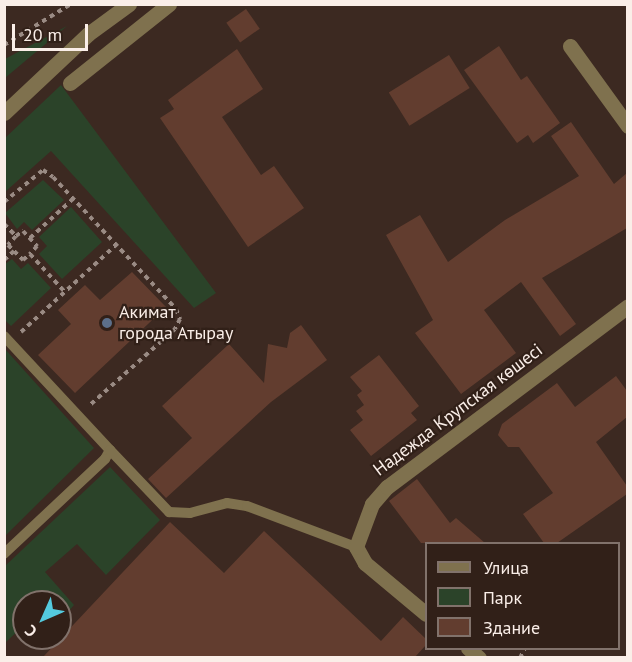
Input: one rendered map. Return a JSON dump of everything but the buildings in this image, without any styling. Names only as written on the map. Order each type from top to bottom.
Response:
[{"type":"street","points":[[4,113],[88,34],[129,4]]},
{"type":"street","points":[[70,83],[170,4]]},
{"type":"street","points":[[570,46],[627,126]]},
{"type":"street","name":"Надежда Крупская көшесі","points":[[356,547],[372,504],[387,487],[627,306]]},
{"type":"street","points":[[356,547],[365,563],[425,613]]},
{"type":"lane","points":[[8,339],[169,512],[190,513],[227,503],[247,506],[356,547]]},
{"type":"lane","points":[[4,554],[105,459],[110,450]]},
{"type":"path","points":[[4,45],[71,4]]},
{"type":"path","points":[[4,202],[43,171],[74,198],[118,243],[176,309],[180,320],[175,329],[79,414]]},
{"type":"path","points":[[30,238],[74,198]]},
{"type":"path","points":[[4,224],[16,236]]},
{"type":"path","points":[[23,231],[37,246],[23,260],[8,245],[16,236],[23,231]]},
{"type":"path","points":[[8,339],[65,292],[118,243]]},
{"type":"path","points":[[4,261],[14,251]]},
{"type":"path","points":[[30,254],[65,292]]},
{"type":"green space","points":[[67,26],[5,78],[5,59]]},
{"type":"green space","points":[[61,85],[216,293],[194,308],[51,151],[5,192],[5,138]]},
{"type":"green space","points":[[43,180],[64,200],[32,230],[24,222],[17,229],[5,213]]},
{"type":"green space","points":[[71,207],[102,242],[62,279],[39,254],[47,246],[39,237]]},
{"type":"green space","points":[[12,259],[21,269],[28,263],[51,288],[11,326],[5,320],[4,265]]},
{"type":"green space","points":[[5,349],[94,448],[4,536]]},
{"type":"green space","points":[[110,467],[160,520],[106,575],[77,544],[45,572],[61,590],[12,590],[12,636],[5,643],[5,566]]},
{"type":"place","name":"Акимат города Атырау","points":[[107,323]]}]
